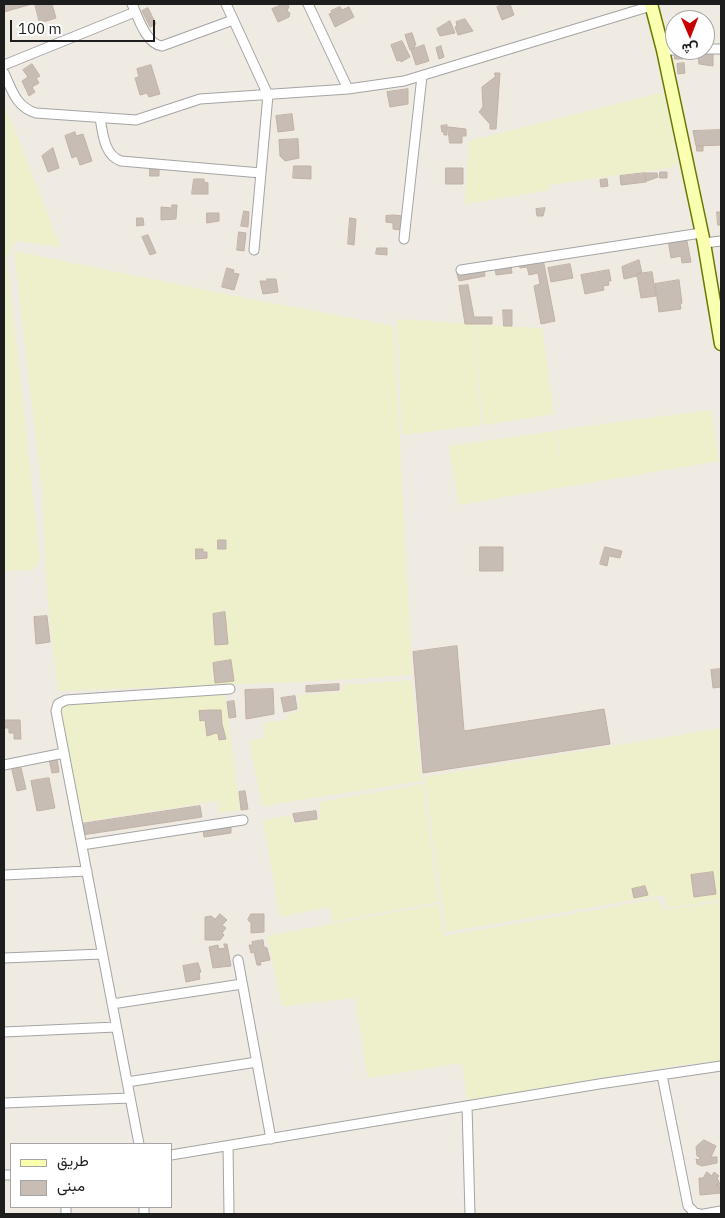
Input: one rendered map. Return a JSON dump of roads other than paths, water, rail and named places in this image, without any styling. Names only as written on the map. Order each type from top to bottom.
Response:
[{"type":"main road","points":[[651,5],[665,40]]},
{"type":"main road","points":[[671,60],[721,344]]},
{"type":"street","points":[[226,4],[268,95],[254,250]]},
{"type":"street","points":[[308,4],[348,90]]},
{"type":"street","points":[[4,73],[16,100],[25,109],[36,113],[136,120],[200,100],[348,90],[422,76],[651,5]]},
{"type":"street","points":[[4,65],[133,8],[150,41],[155,46],[162,46],[233,20]]},
{"type":"street","points":[[404,239],[422,76]]},
{"type":"street","points":[[100,118],[109,152],[114,158],[121,161],[261,173]]},
{"type":"street","points":[[461,270],[703,238],[721,241]]},
{"type":"street","points":[[140,1143],[56,711],[58,704],[66,700],[230,689]]},
{"type":"street","points":[[4,765],[64,753]]},
{"type":"street","points":[[82,845],[243,820]]},
{"type":"street","points":[[4,875],[86,870]]},
{"type":"street","points":[[4,958],[102,954]]},
{"type":"street","points":[[238,960],[271,1139]]},
{"type":"street","points":[[112,1004],[242,984]]},
{"type":"street","points":[[4,1032],[116,1027]]},
{"type":"street","points":[[127,1082],[257,1062]]},
{"type":"street","points":[[172,1155],[721,1066]]},
{"type":"street","points":[[662,1075],[688,1206],[695,1213],[700,1214]]},
{"type":"street","points":[[4,1103],[130,1098]]},
{"type":"street","points":[[467,1106],[470,1214]]},
{"type":"street","points":[[228,1146],[229,1214]]},
{"type":"street","points":[[704,1214],[721,1211]]}]
